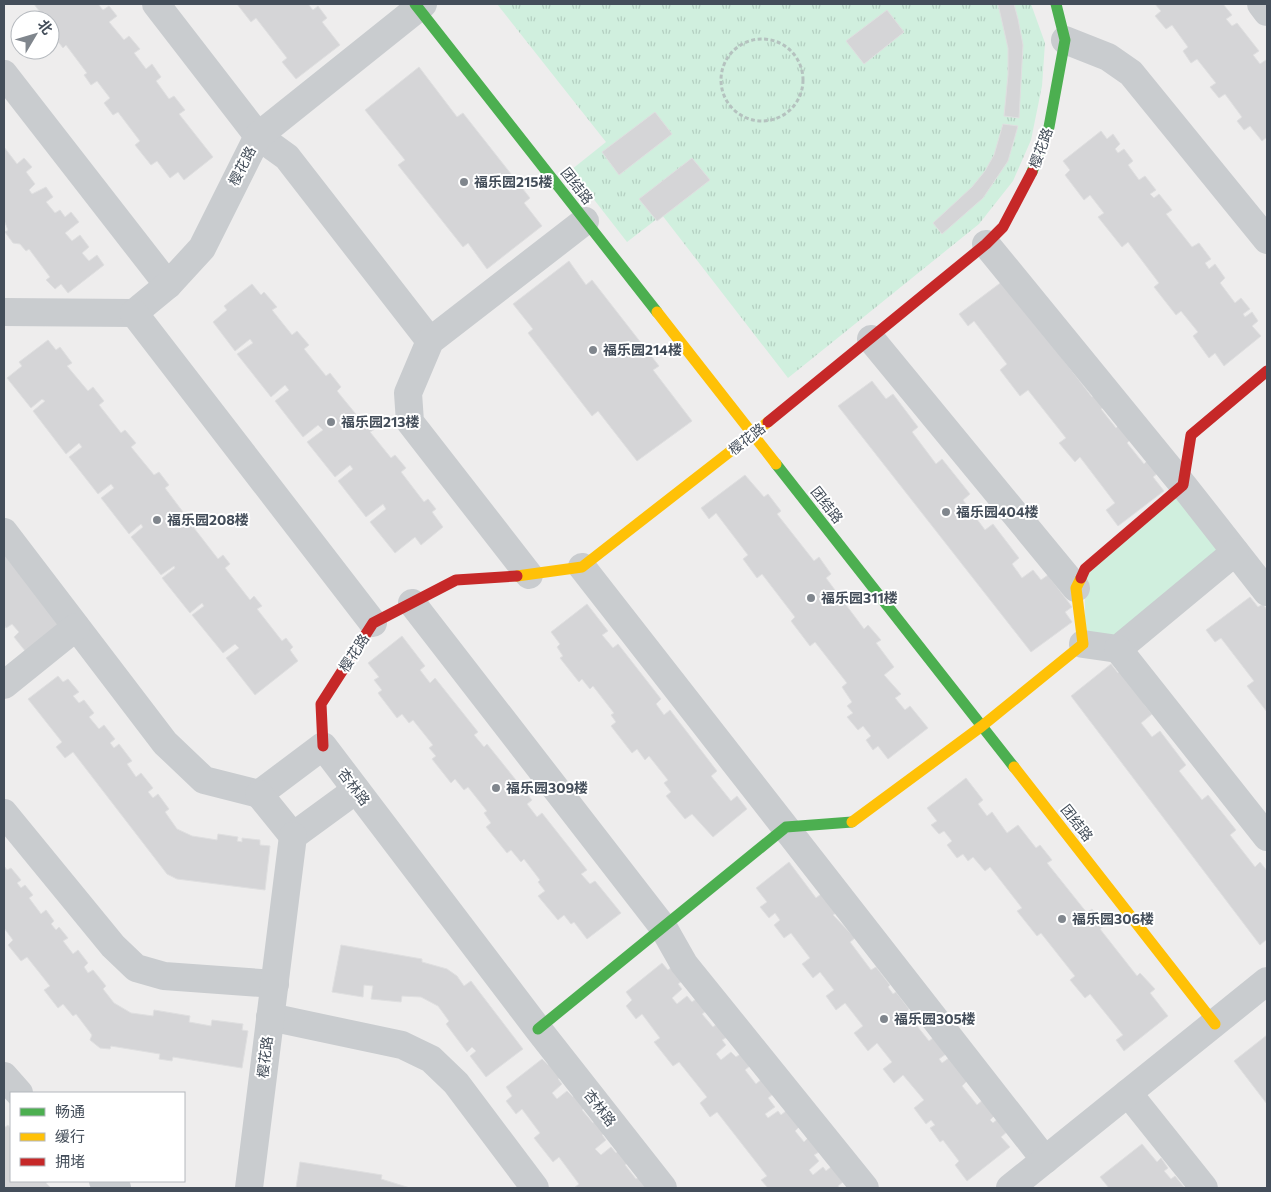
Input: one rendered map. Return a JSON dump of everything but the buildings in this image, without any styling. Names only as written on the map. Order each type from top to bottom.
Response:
[{"type":"street","points":[[156,4],[258,136],[287,157],[430,341]]},
{"type":"street","name":"樱花路","points":[[323,746],[321,704],[373,623],[456,580],[529,574],[582,567],[753,435],[986,244],[1002,227],[1031,175],[1049,127],[1066,40],[1056,4]]},
{"type":"street","points":[[1261,4],[1267,12]]},
{"type":"street","name":"樱花路","points":[[134,313],[168,285],[202,248],[258,136],[419,5]]},
{"type":"street","name":"团结路","points":[[419,5],[585,221],[1215,1024]]},
{"type":"street","points":[[1066,40],[1108,57],[1131,74],[1267,240]]},
{"type":"street","points":[[4,74],[168,285]]},
{"type":"street","points":[[529,574],[410,422],[408,393],[430,341],[585,221]]},
{"type":"street","points":[[986,244],[1183,485],[1267,592]]},
{"type":"street","points":[[4,312],[134,313],[373,623]]},
{"type":"street","points":[[871,339],[1076,588],[1083,644]]},
{"type":"street","points":[[1076,588],[1085,569],[1183,485],[1191,434],[1267,371]]},
{"type":"street","points":[[4,532],[166,743],[204,780],[259,794],[293,836],[356,790]]},
{"type":"street","points":[[1118,648],[1235,552]]},
{"type":"street","points":[[582,567],[1046,1160]]},
{"type":"street","points":[[412,603],[663,927],[684,964],[865,1188]]},
{"type":"street","points":[[4,685],[76,627]]},
{"type":"street","points":[[538,1029],[786,827],[853,822],[982,726],[1083,644],[1118,648],[1267,838]]},
{"type":"street","points":[[259,794],[323,746]]},
{"type":"street","name":"杏林路","points":[[323,746],[538,1029],[663,1188]]},
{"type":"street","points":[[4,813],[113,946],[136,968],[164,976],[274,984]]},
{"type":"street","name":"樱花路","points":[[249,1188],[293,836]]},
{"type":"street","points":[[1010,1188],[1267,982]]},
{"type":"street","points":[[270,1017],[402,1045],[431,1059],[456,1083],[535,1188]]},
{"type":"street","points":[[4,1076],[18,1092]]},
{"type":"street","points":[[1128,1093],[1204,1188]]},
{"type":"street","points":[[106,1182],[117,1188]]},
{"type":"path","points":[[766,39],[786,47],[800,64],[803,76],[798,101],[789,112],[765,122],[752,121],[736,111],[723,95],[720,82],[723,68],[729,56],[739,46],[752,40],[766,39]]},
{"type":"green space","points":[[497,4],[1031,4],[1045,43],[1042,86],[1031,140],[1013,181],[979,224],[788,378],[662,215],[627,242],[571,170],[606,142]]},
{"type":"green space","points":[[1183,487],[1237,557],[1117,647],[1085,643],[1085,566]]},
{"type":"traffic: fast","points":[[415,4],[657,312]]},
{"type":"traffic: fast","points":[[1032,172],[1049,127],[1065,40],[1056,4]]},
{"type":"traffic: fast","points":[[776,464],[1014,767]]},
{"type":"traffic: fast","points":[[538,1029],[786,827],[852,822]]},
{"type":"traffic: slow","points":[[657,312],[776,464]]},
{"type":"traffic: slow","points":[[517,576],[582,567],[768,422]]},
{"type":"traffic: slow","points":[[852,822],[982,726],[1083,644],[1076,588],[1081,578]]},
{"type":"traffic: slow","points":[[1014,767],[1215,1024]]},
{"type":"traffic: jam","points":[[768,422],[986,244],[1003,227],[1032,172]]},
{"type":"traffic: jam","points":[[1081,578],[1085,569],[1183,485],[1191,435],[1267,371]]},
{"type":"traffic: jam","points":[[323,746],[321,704],[373,623],[456,580],[517,576]]},
{"type":"place","name":"福乐园215楼","points":[[464,182]]},
{"type":"place","name":"福乐园214楼","points":[[593,350]]},
{"type":"place","name":"福乐园213楼","points":[[331,422]]},
{"type":"place","name":"福乐园404楼","points":[[946,512]]},
{"type":"place","name":"福乐园208楼","points":[[157,520]]},
{"type":"place","name":"福乐园311楼","points":[[811,598]]},
{"type":"place","name":"福乐园309楼","points":[[496,788]]},
{"type":"place","name":"福乐园306楼","points":[[1062,919]]},
{"type":"place","name":"福乐园305楼","points":[[884,1019]]}]
